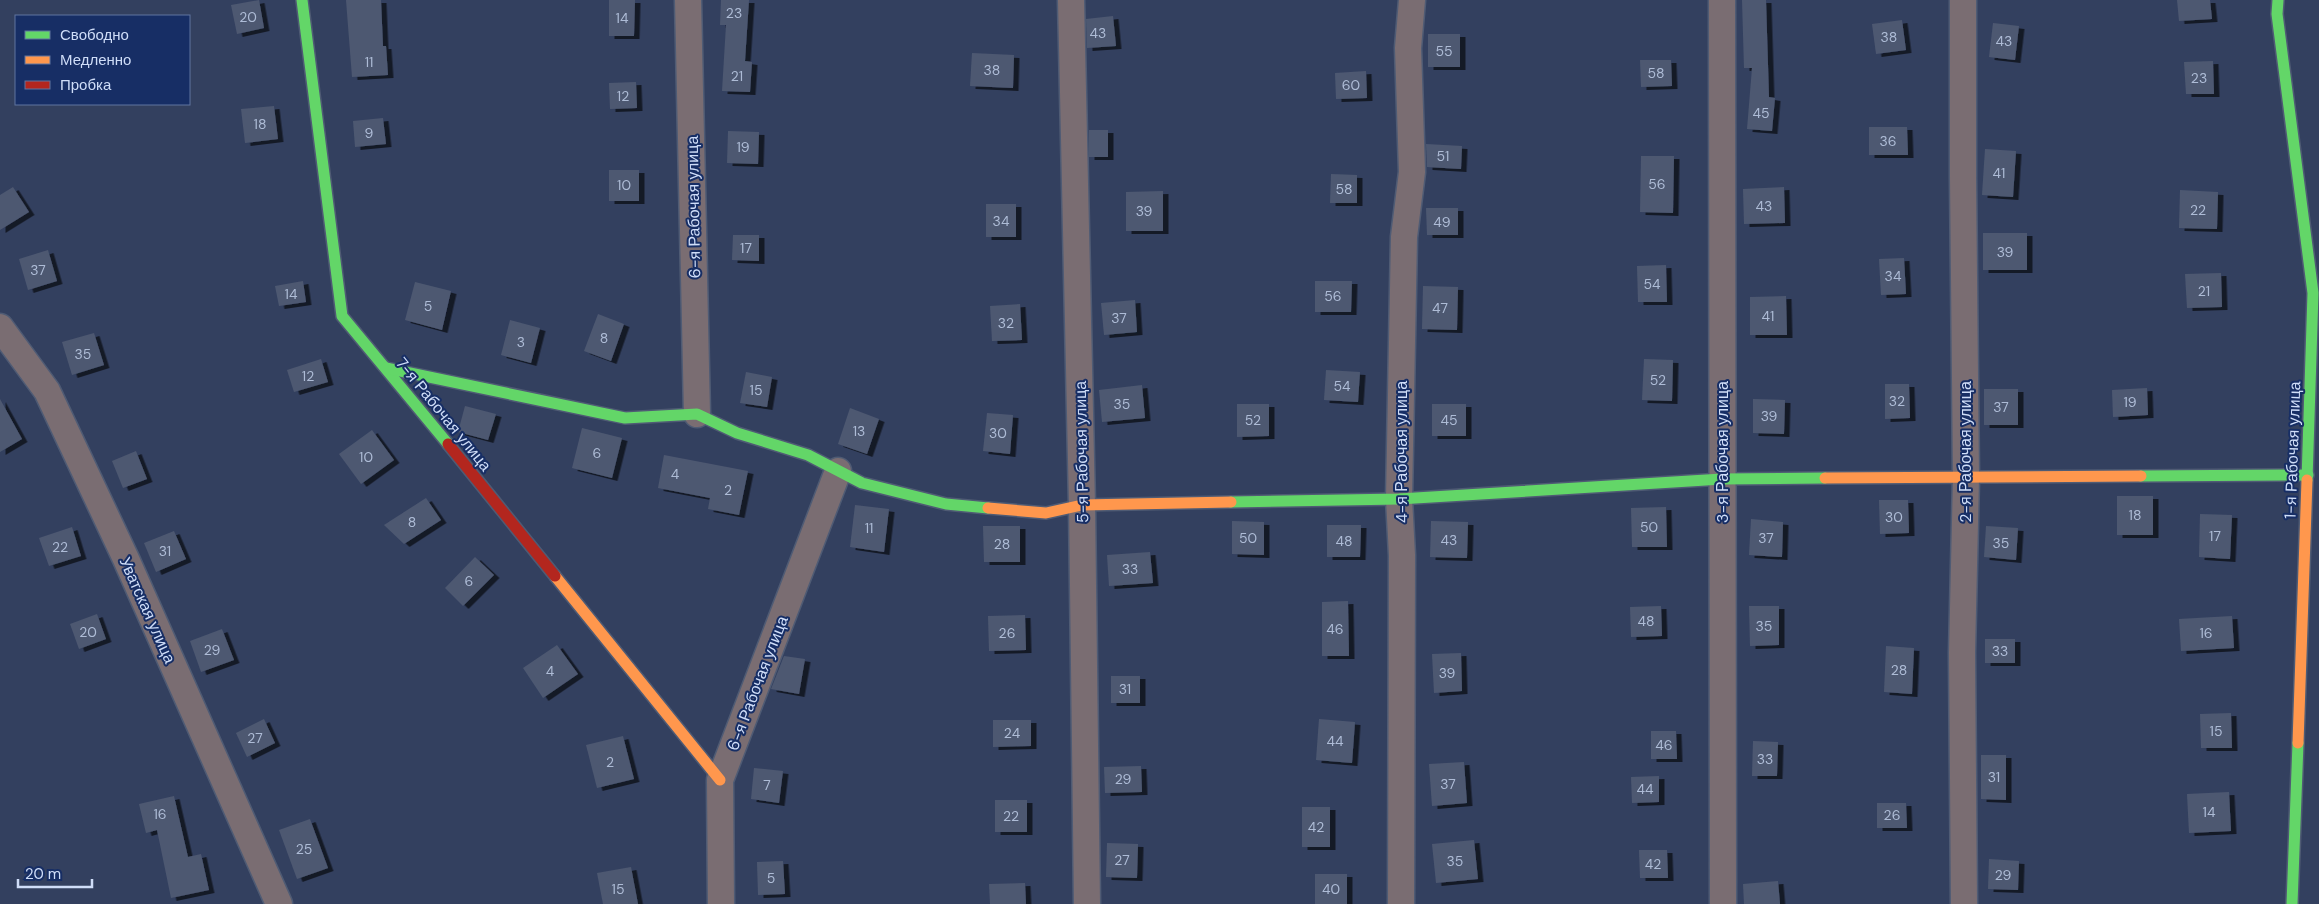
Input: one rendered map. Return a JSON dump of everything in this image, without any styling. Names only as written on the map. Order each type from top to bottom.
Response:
[{"type":"street","name":"7-я Рабочая улица","points":[[302,0],[342,316],[720,780]]},
{"type":"street","name":"6-я Рабочая улица","points":[[688,0],[696,414]]},
{"type":"street","name":"5-я Рабочая улица","points":[[1071,0],[1082,505],[1087,904]]},
{"type":"street","name":"4-я Рабочая улица","points":[[1401,904],[1402,555],[1399,499],[1404,237],[1412,172],[1408,48],[1412,0]]},
{"type":"street","name":"3-я Рабочая улица","points":[[1722,0],[1723,904]]},
{"type":"street","name":"2-я Рабочая улица","points":[[1963,0],[1966,478],[1962,653],[1964,904]]},
{"type":"street","name":"1-я Рабочая улица","points":[[2278,0],[2277,14],[2313,293],[2292,904]]},
{"type":"street","name":"Уватская улица","points":[[0,326],[48,391],[126,559],[279,904]]},
{"type":"street","points":[[386,368],[625,418],[696,414],[737,433],[808,454],[862,482],[946,504],[1046,513],[1082,505],[1399,499],[1722,479],[2308,475]]},
{"type":"street","name":"6-я Рабочая улица","points":[[721,904],[720,780],[838,470]]},
{"type":"building","points":[[259,0],[264,28],[237,34],[231,5]]},
{"type":"building","points":[[346,0],[381,0],[383,46],[386,46],[388,75],[352,77]]},
{"type":"building","points":[[609,0],[635,0],[634,36],[609,36]]},
{"type":"building","points":[[721,0],[749,0],[745,61],[752,62],[750,92],[722,91],[726,25],[720,25]]},
{"type":"building","points":[[1742,0],[1766,0],[1769,97],[1775,98],[1772,131],[1747,129],[1752,68],[1744,68]]},
{"type":"building","points":[[2177,0],[2210,0],[2212,19],[2179,21]]},
{"type":"building","points":[[1113,16],[1116,46],[1087,48],[1086,19]]},
{"type":"building","points":[[1902,20],[1906,50],[1876,54],[1872,24]]},
{"type":"building","points":[[1993,23],[2019,26],[2015,60],[1989,57]]},
{"type":"building","points":[[1428,34],[1460,34],[1460,67],[1428,67]]},
{"type":"building","points":[[972,53],[1014,55],[1013,88],[970,86]]},
{"type":"building","points":[[1640,60],[1671,60],[1672,86],[1641,87]]},
{"type":"building","points":[[2213,61],[2214,94],[2186,94],[2184,62]]},
{"type":"building","points":[[1366,71],[1367,98],[1336,99],[1335,73]]},
{"type":"building","points":[[636,82],[637,108],[610,109],[609,83]]},
{"type":"building","points":[[274,106],[278,139],[245,143],[241,109]]},
{"type":"building","points":[[383,118],[386,144],[355,147],[353,121]]},
{"type":"building","points":[[1869,127],[1907,127],[1908,155],[1869,155]]},
{"type":"building","points":[[1089,130],[1108,130],[1108,157],[1089,157]]},
{"type":"building","points":[[728,131],[759,132],[758,164],[727,163]]},
{"type":"building","points":[[1426,144],[1462,146],[1461,169],[1427,167]]},
{"type":"building","points":[[1985,149],[2016,151],[2013,197],[1982,195]]},
{"type":"building","points":[[1641,156],[1674,156],[1673,213],[1640,212]]},
{"type":"building","points":[[609,170],[639,170],[639,201],[609,201]]},
{"type":"building","points":[[1331,174],[1357,175],[1357,203],[1330,203]]},
{"type":"building","points":[[13,187],[29,212],[0,230],[0,195]]},
{"type":"building","points":[[1784,187],[1785,223],[1744,224],[1743,189]]},
{"type":"building","points":[[2180,190],[2218,192],[2217,229],[2179,228]]},
{"type":"building","points":[[1163,191],[1163,231],[1126,231],[1126,192]]},
{"type":"building","points":[[986,204],[1016,204],[1016,237],[986,237]]},
{"type":"building","points":[[1426,208],[1458,208],[1458,235],[1427,235]]},
{"type":"building","points":[[1983,233],[2027,233],[2027,270],[1983,270]]},
{"type":"building","points":[[733,235],[759,235],[759,261],[732,260]]},
{"type":"building","points":[[48,250],[57,281],[28,290],[19,259]]},
{"type":"building","points":[[1904,258],[1906,294],[1881,295],[1879,259]]},
{"type":"building","points":[[1666,265],[1667,302],[1638,302],[1637,266]]},
{"type":"building","points":[[2221,273],[2222,307],[2187,308],[2185,274]]},
{"type":"building","points":[[303,281],[306,302],[279,306],[275,286]]},
{"type":"building","points":[[1315,281],[1352,281],[1351,312],[1315,312]]},
{"type":"building","points":[[415,282],[451,291],[442,330],[405,320]]},
{"type":"building","points":[[1423,286],[1458,287],[1457,330],[1422,329]]},
{"type":"building","points":[[1786,296],[1787,335],[1750,335],[1750,297]]},
{"type":"building","points":[[1135,300],[1137,332],[1104,335],[1101,303]]},
{"type":"building","points":[[1020,304],[1022,340],[992,341],[990,306]]},
{"type":"building","points":[[598,314],[624,324],[611,361],[584,351]]},
{"type":"building","points":[[510,320],[540,328],[531,363],[501,355]]},
{"type":"building","points":[[94,333],[104,365],[72,375],[62,342]]},
{"type":"building","points":[[321,359],[328,382],[294,392],[287,370]]},
{"type":"building","points":[[1644,359],[1673,360],[1672,401],[1642,400]]},
{"type":"building","points":[[1326,370],[1360,372],[1358,402],[1324,400]]},
{"type":"building","points":[[746,372],[772,377],[767,407],[740,403]]},
{"type":"building","points":[[1885,384],[1909,384],[1910,418],[1885,419]]},
{"type":"building","points":[[1142,385],[1145,418],[1102,422],[1099,390]]},
{"type":"building","points":[[2147,388],[2148,415],[2113,417],[2112,390]]},
{"type":"building","points":[[1984,389],[2018,389],[2018,425],[1984,425]]},
{"type":"building","points":[[0,399],[22,439],[0,452]]},
{"type":"building","points":[[1753,399],[1785,400],[1784,434],[1753,433]]},
{"type":"building","points":[[1237,404],[1269,404],[1269,436],[1237,437]]},
{"type":"building","points":[[1432,404],[1466,404],[1466,436],[1432,436]]},
{"type":"building","points":[[465,406],[496,414],[488,440],[458,432]]},
{"type":"building","points":[[850,408],[879,419],[867,454],[838,444]]},
{"type":"building","points":[[987,413],[1013,415],[1010,454],[983,451]]},
{"type":"building","points":[[582,428],[622,438],[612,478],[572,468]]},
{"type":"building","points":[[372,430],[394,460],[361,484],[339,454]]},
{"type":"building","points":[[136,451],[147,479],[123,488],[112,461]]},
{"type":"building","points":[[664,455],[748,471],[739,515],[708,509],[710,498],[658,488]]},
{"type":"building","points":[[2117,496],[2153,496],[2153,535],[2117,535]]},
{"type":"building","points":[[426,498],[441,520],[404,544],[384,525]]},
{"type":"building","points":[[1879,500],[1908,500],[1909,533],[1880,534]]},
{"type":"building","points":[[855,505],[889,509],[884,552],[850,547]]},
{"type":"building","points":[[1666,507],[1667,547],[1632,547],[1631,508]]},
{"type":"building","points":[[2200,514],[2232,515],[2230,559],[2199,557]]},
{"type":"building","points":[[1751,519],[1783,522],[1782,557],[1749,555]]},
{"type":"building","points":[[1232,521],[1264,522],[1264,555],[1232,554]]},
{"type":"building","points":[[1431,521],[1468,522],[1467,558],[1430,557]]},
{"type":"building","points":[[1327,525],[1361,525],[1360,557],[1327,557]]},
{"type":"building","points":[[983,526],[1020,526],[1020,562],[984,562]]},
{"type":"building","points":[[1986,526],[2018,528],[2016,560],[1984,557]]},
{"type":"building","points":[[72,527],[81,556],[49,566],[39,538]]},
{"type":"building","points":[[174,531],[186,559],[156,572],[144,543]]},
{"type":"building","points":[[1150,552],[1153,583],[1109,586],[1107,555]]},
{"type":"building","points":[[475,557],[494,575],[463,606],[445,588]]},
{"type":"building","points":[[1348,601],[1349,656],[1322,656],[1322,602]]},
{"type":"building","points":[[1661,606],[1662,636],[1631,637],[1630,607]]},
{"type":"building","points":[[1749,606],[1779,606],[1779,645],[1750,646]]},
{"type":"building","points":[[97,614],[106,639],[79,649],[70,624]]},
{"type":"building","points":[[1025,615],[1026,650],[989,651],[988,616]]},
{"type":"building","points":[[2232,616],[2234,648],[2181,651],[2179,619]]},
{"type":"building","points":[[222,629],[234,660],[201,672],[190,641]]},
{"type":"building","points":[[1985,639],[2015,639],[2015,663],[1985,663]]},
{"type":"building","points":[[557,645],[578,674],[543,698],[523,668]]},
{"type":"building","points":[[1886,646],[1914,648],[1912,694],[1884,692]]},
{"type":"building","points":[[1461,653],[1462,691],[1434,693],[1432,654]]},
{"type":"building","points":[[784,656],[805,659],[799,694],[771,689]]},
{"type":"building","points":[[1111,676],[1140,676],[1140,703],[1111,703]]},
{"type":"building","points":[[2231,713],[2232,748],[2201,748],[2200,714]]},
{"type":"building","points":[[264,719],[275,743],[247,757],[236,733]]},
{"type":"building","points":[[1319,719],[1355,722],[1352,763],[1316,760]]},
{"type":"building","points":[[993,720],[1031,720],[1031,746],[993,747]]},
{"type":"building","points":[[1651,731],[1676,731],[1677,759],[1651,759]]},
{"type":"building","points":[[623,736],[634,779],[597,788],[586,745]]},
{"type":"building","points":[[1753,741],[1778,742],[1777,776],[1752,776]]},
{"type":"building","points":[[1981,755],[2006,755],[2006,800],[1981,799]]},
{"type":"building","points":[[1464,762],[1467,803],[1432,806],[1429,764]]},
{"type":"building","points":[[1141,766],[1142,792],[1105,793],[1104,767]]},
{"type":"building","points":[[754,768],[783,771],[779,803],[751,799]]},
{"type":"building","points":[[1659,776],[1659,802],[1632,803],[1631,777]]},
{"type":"building","points":[[2229,792],[2231,831],[2189,833],[2187,794]]},
{"type":"building","points":[[174,796],[188,857],[201,854],[209,890],[171,898],[157,830],[146,833],[139,804]]},
{"type":"building","points":[[995,800],[1027,800],[1027,832],[995,832]]},
{"type":"building","points":[[1877,803],[1906,803],[1907,828],[1877,828]]},
{"type":"building","points":[[1302,807],[1330,807],[1330,847],[1302,847]]},
{"type":"building","points":[[310,819],[328,868],[297,879],[279,830]]},
{"type":"building","points":[[1474,840],[1478,879],[1436,883],[1432,844]]},
{"type":"building","points":[[1107,843],[1138,844],[1137,878],[1106,877]]},
{"type":"building","points":[[1639,850],[1667,850],[1668,878],[1640,878]]},
{"type":"building","points":[[1989,859],[2019,861],[2018,890],[1988,889]]},
{"type":"building","points":[[783,861],[785,894],[758,895],[757,862]]},
{"type":"building","points":[[631,867],[638,904],[603,904],[597,873]]},
{"type":"building","points":[[1315,874],[1347,874],[1347,904],[1315,904]]},
{"type":"building","points":[[1778,881],[1780,904],[1744,904],[1743,884]]},
{"type":"building","points":[[1025,883],[1026,904],[990,904],[989,884]]},
{"type":"traffic: fast","points":[[302,0],[342,316],[448,444]]},
{"type":"traffic: fast","points":[[2278,0],[2277,14],[2313,293],[2307,480]]},
{"type":"traffic: fast","points":[[386,368],[625,418],[697,414],[737,433],[808,455],[862,483],[946,504],[988,508]]},
{"type":"traffic: fast","points":[[2141,476],[2308,475]]},
{"type":"traffic: fast","points":[[1231,502],[1399,499],[1722,479],[1825,478]]},
{"type":"traffic: fast","points":[[2292,904],[2298,743]]},
{"type":"traffic: slow","points":[[1825,478],[2141,476]]},
{"type":"traffic: slow","points":[[2298,743],[2307,480]]},
{"type":"traffic: slow","points":[[988,508],[1046,513],[1082,505],[1231,502]]},
{"type":"traffic: slow","points":[[555,576],[720,780]]},
{"type":"traffic: jam","points":[[448,444],[555,576]]}]
